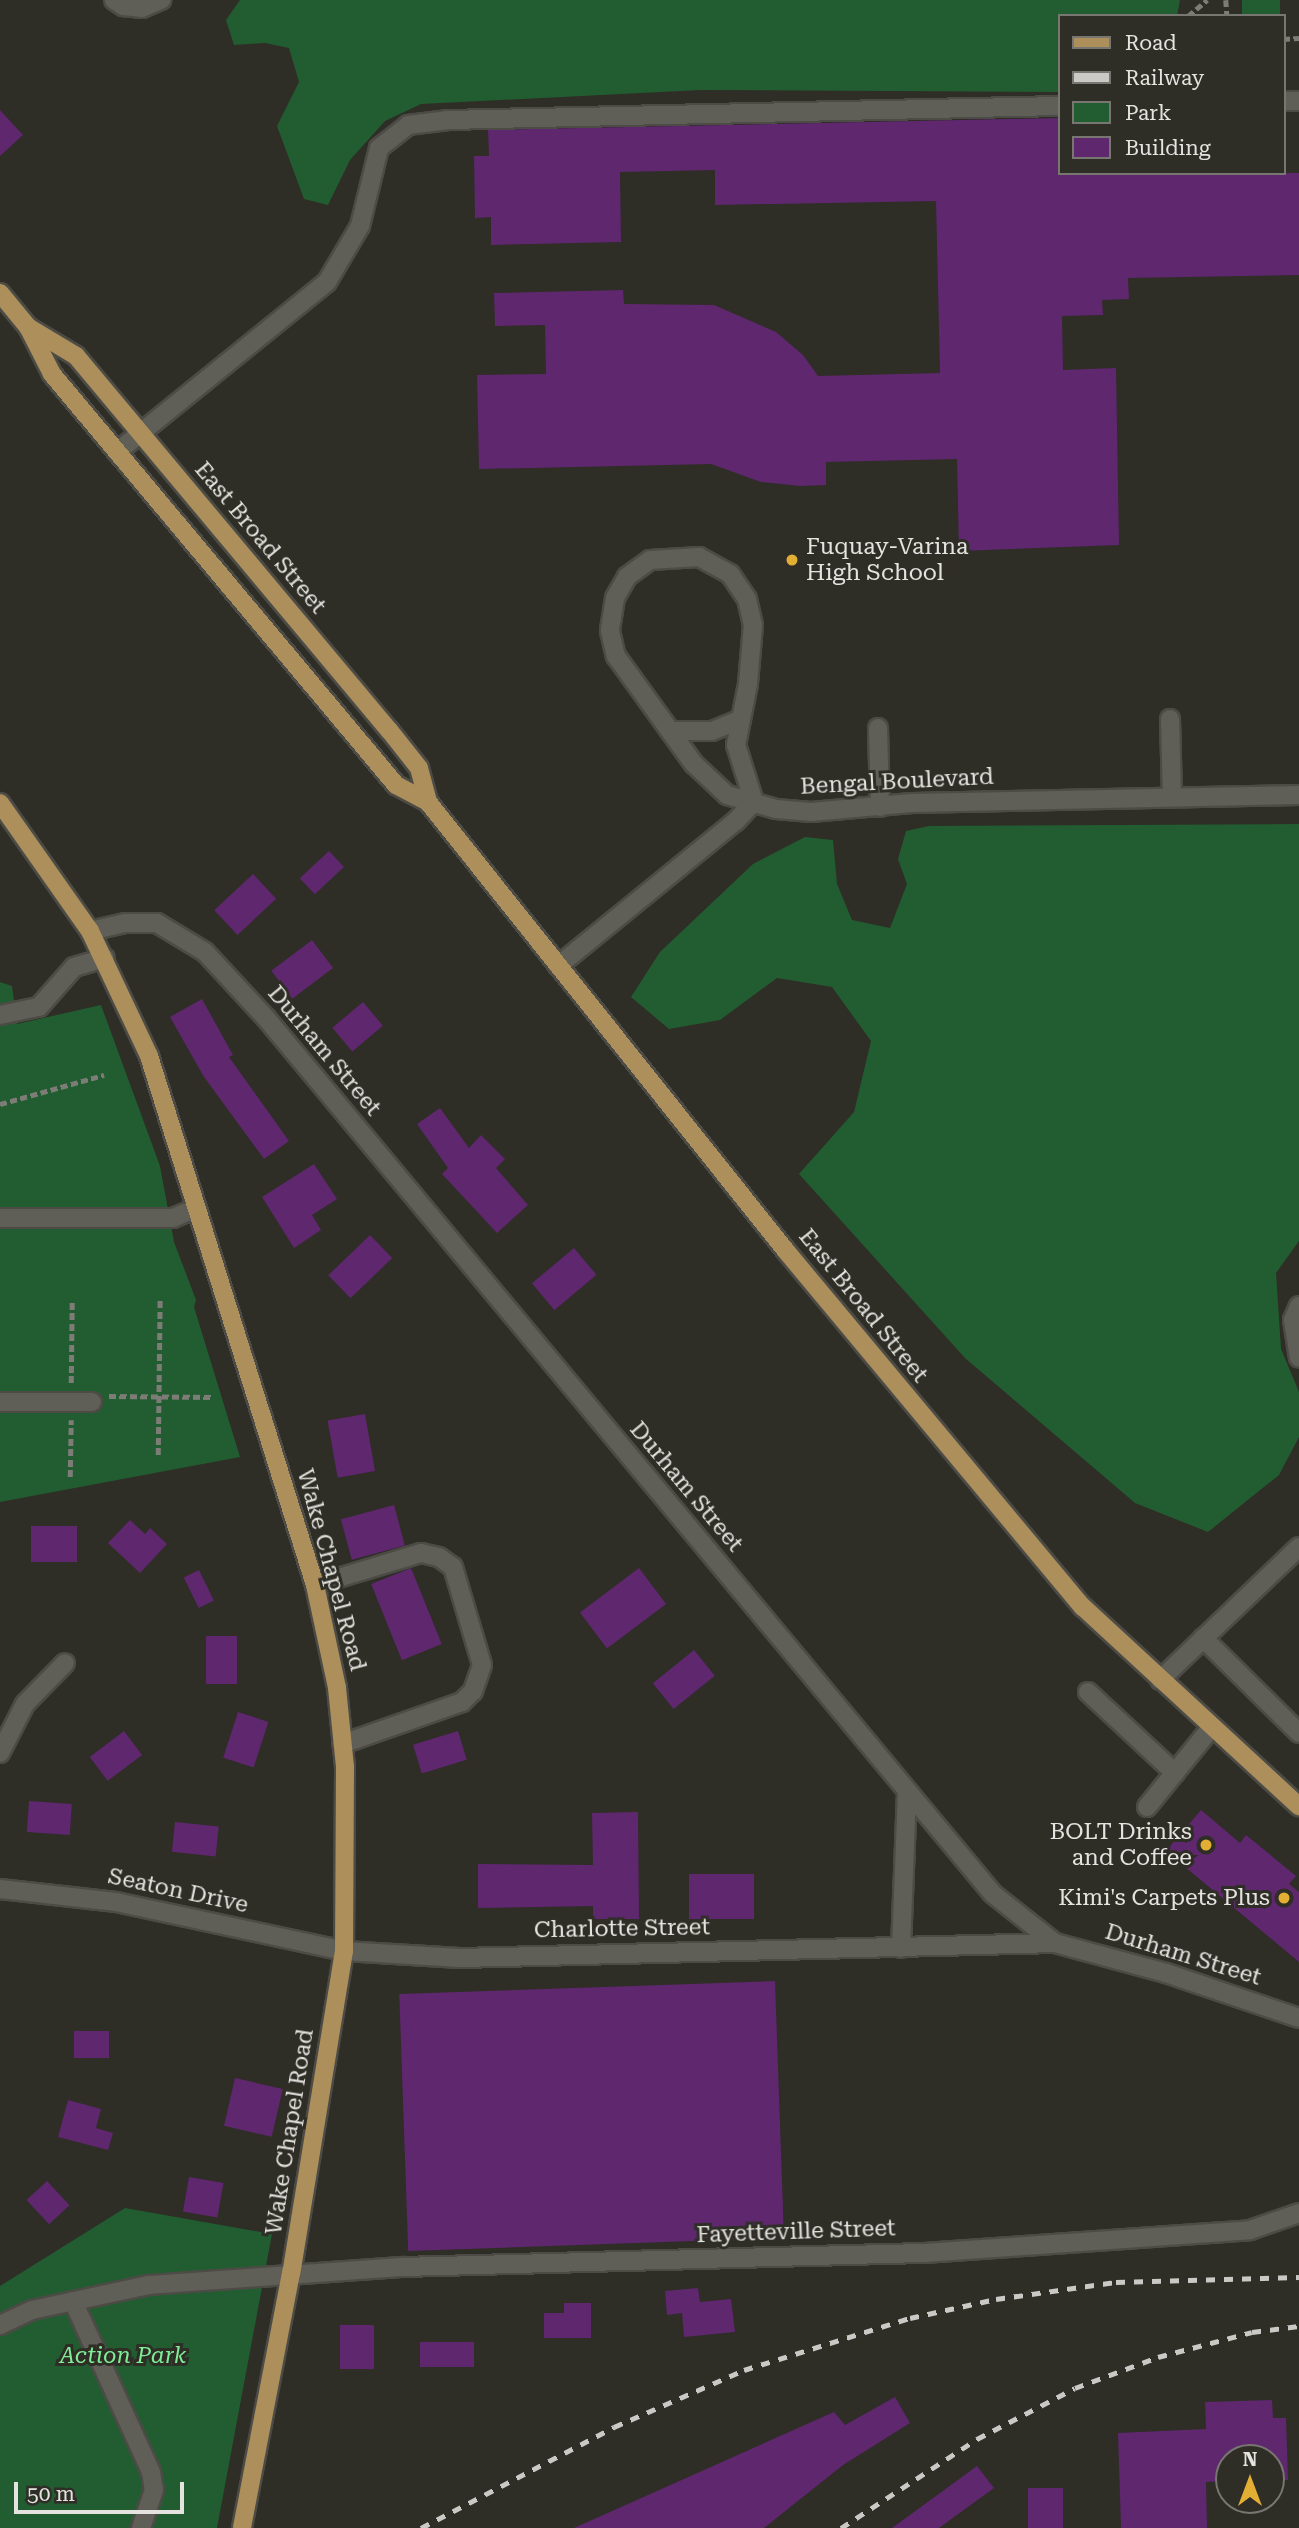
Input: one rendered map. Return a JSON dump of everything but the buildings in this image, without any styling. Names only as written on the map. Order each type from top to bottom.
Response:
[{"type":"main road","name":"East Broad Street","points":[[0,293],[28,327],[52,374],[396,785],[428,802]]},
{"type":"main road","name":"East Broad Street","points":[[28,327],[76,356],[419,768],[428,802],[956,1458],[1083,1607],[1211,1728],[1299,1806]]},
{"type":"main road","name":"Wake Chapel Road","points":[[0,803],[90,931],[149,1056],[315,1585],[337,1688],[347,1856],[344,1951],[291,2273],[242,2528]]},
{"type":"street","points":[[114,0],[123,6],[142,8],[161,0]]},
{"type":"street","points":[[117,452],[327,282],[359,226],[379,148],[408,125],[447,120],[1058,106]]},
{"type":"street","points":[[558,966],[736,821],[754,802],[737,757],[752,625],[747,598],[741,586],[716,564],[699,557],[666,556],[637,568],[623,583],[612,607],[610,631],[624,671],[670,731],[712,731],[741,719]]},
{"type":"street","points":[[1170,719],[1172,797]]},
{"type":"street","points":[[878,728],[880,807]]},
{"type":"street","name":"Bengal Boulevard","points":[[670,731],[716,787],[754,802],[792,811],[1299,794]]},
{"type":"street","name":"Durham Street","points":[[90,931],[125,923],[157,923],[205,953],[266,1018],[993,1894],[1055,1944],[1166,1973],[1299,2018]]},
{"type":"street","points":[[0,1015],[39,1007],[74,967],[105,958]]},
{"type":"street","points":[[0,1217],[173,1217],[196,1208]]},
{"type":"street","points":[[1299,1306],[1293,1320],[1299,1358]]},
{"type":"street","points":[[0,1402],[92,1402]]},
{"type":"street","points":[[1160,1680],[1299,1546]]},
{"type":"street","points":[[315,1585],[421,1553],[439,1557],[453,1567],[482,1665],[473,1691],[462,1702],[342,1744]]},
{"type":"street","points":[[1203,1638],[1299,1733]]},
{"type":"street","points":[[1,1748],[25,1704],[65,1663]]},
{"type":"street","points":[[1088,1692],[1175,1773]]},
{"type":"street","points":[[1147,1807],[1211,1728]]},
{"type":"street","points":[[901,1948],[907,1793]]},
{"type":"street","name":"Seaton Drive","points":[[0,1889],[116,1902],[344,1951]]},
{"type":"street","name":"Charlotte Street","points":[[344,1951],[460,1958],[1055,1944]]},
{"type":"street","name":"Fayetteville Street","points":[[0,2325],[32,2310],[149,2285],[291,2273],[924,2253],[1251,2230],[1299,2213]]},
{"type":"street","points":[[73,2301],[151,2472],[154,2490],[137,2526]]},
{"type":"path","points":[[1190,14],[1207,0]]},
{"type":"path","points":[[0,1104],[104,1075]]},
{"type":"path","points":[[158,1455],[160,1300]]},
{"type":"path","points":[[92,1402],[103,1396],[213,1397]]},
{"type":"green space","points":[[240,0],[1180,0],[1177,14],[1058,14],[1058,92],[700,90],[421,104],[385,121],[350,160],[328,205],[304,199],[277,126],[299,82],[289,48],[265,43],[234,45],[226,20]]},
{"type":"green space","points":[[1242,0],[1280,0],[1280,14],[1242,14]]},
{"type":"green space","points":[[1299,824],[1299,1241],[1276,1273],[1281,1349],[1299,1392],[1299,1437],[1279,1475],[1208,1532],[1135,1503],[965,1358],[799,1174],[854,1112],[871,1041],[832,987],[777,978],[720,1020],[669,1029],[631,997],[660,952],[753,864],[805,837],[833,840],[837,884],[852,920],[890,928],[907,884],[898,859],[906,831],[929,826]]},
{"type":"green space","points":[[0,982],[12,986],[17,1024],[101,1005],[160,1166],[174,1242],[196,1300],[194,1307],[240,1457],[0,1502]]},
{"type":"green space","name":"Action Park","points":[[125,2208],[272,2234],[217,2528],[0,2528],[0,2286]]},
{"type":"railway","points":[[421,2528],[614,2427],[744,2370],[910,2318],[996,2299],[1116,2282],[1299,2277]]},
{"type":"railway","points":[[841,2528],[977,2439],[1075,2388],[1158,2357],[1252,2332],[1299,2326]]},
{"type":"place","name":"Fuquay-Varina High School","points":[[792,560]]},
{"type":"place","name":"BOLT Drinks and Coffee","points":[[1206,1845]]},
{"type":"place","name":"Kimi's Carpets Plus","points":[[1284,1898]]}]
